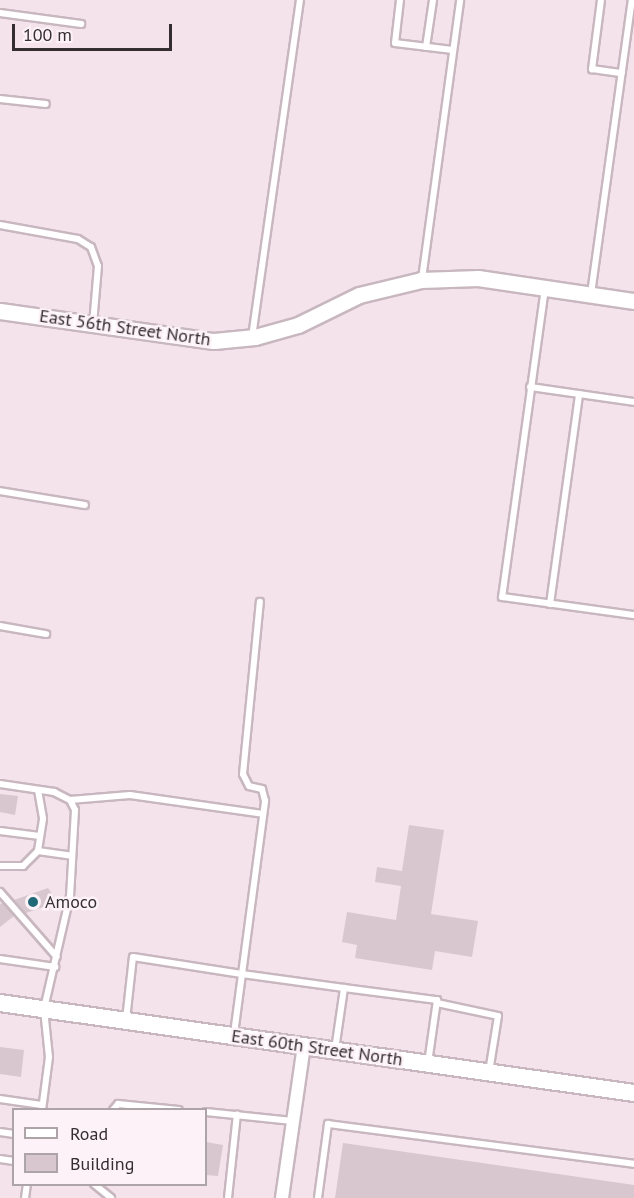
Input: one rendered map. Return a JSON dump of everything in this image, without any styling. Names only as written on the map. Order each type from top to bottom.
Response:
[{"type":"main road","name":"East 60th Street North","points":[[0,1003],[634,1093]]},
{"type":"street","name":"East 56th Street North","points":[[0,312],[214,341],[252,337],[298,325],[359,296],[422,280],[478,278],[634,301]]},
{"type":"street","points":[[282,1198],[304,1046]]},
{"type":"lane","points":[[252,337],[300,0]]},
{"type":"lane","points":[[400,0],[395,43],[453,50]]},
{"type":"lane","points":[[426,47],[433,0]]},
{"type":"lane","points":[[422,280],[460,0]]},
{"type":"lane","points":[[601,0],[592,69],[622,74]]},
{"type":"lane","points":[[591,295],[632,0]]},
{"type":"lane","points":[[0,13],[81,24]]},
{"type":"lane","points":[[0,99],[46,104]]},
{"type":"lane","points":[[0,225],[78,239],[91,247],[98,266],[93,325]]},
{"type":"lane","points":[[545,288],[502,597],[634,615]]},
{"type":"lane","points":[[530,387],[634,402]]},
{"type":"lane","points":[[550,604],[579,394]]},
{"type":"lane","points":[[0,491],[85,505]]},
{"type":"lane","points":[[233,1036],[265,795],[262,789],[245,782],[243,774],[260,602]]},
{"type":"lane","points":[[0,626],[46,634]]},
{"type":"lane","points":[[0,784],[38,790],[70,800],[130,795],[263,814]]},
{"type":"lane","points":[[0,866],[23,866],[38,851],[42,807],[38,790]]},
{"type":"lane","points":[[0,1099],[42,1107],[49,1057],[44,1009],[70,896],[75,810],[70,800]]},
{"type":"lane","points":[[0,831],[40,836]]},
{"type":"lane","points":[[38,851],[72,856]]},
{"type":"lane","points":[[0,892],[57,957]]},
{"type":"lane","points":[[126,1021],[133,957],[437,1003],[498,1016],[489,1072]]},
{"type":"lane","points":[[0,959],[55,967]]},
{"type":"lane","points":[[335,1050],[344,988]]},
{"type":"lane","points":[[428,1064],[437,1003]]},
{"type":"lane","points":[[115,1108],[118,1104],[159,1108]]},
{"type":"lane","points":[[207,1112],[293,1120]]},
{"type":"lane","points":[[228,1198],[237,1114]]},
{"type":"lane","points":[[318,1198],[328,1124],[634,1164]]},
{"type":"lane","points":[[95,1186],[111,1198]]},
{"type":"building","points":[[0,794],[18,796],[15,815],[0,812]]},
{"type":"building","points":[[409,825],[444,830],[431,914],[478,921],[472,957],[435,951],[432,970],[355,958],[357,945],[342,942],[347,912],[396,920],[401,886],[375,882],[377,867],[402,871]]},
{"type":"building","name":"Amoco","points":[[48,888],[58,902],[26,913],[14,900]]},
{"type":"building","points":[[3,903],[14,916],[0,927],[0,904]]},
{"type":"building","points":[[0,1047],[24,1050],[21,1077],[0,1074]]},
{"type":"building","points":[[207,1142],[223,1145],[218,1176],[207,1175]]},
{"type":"building","points":[[343,1143],[634,1185],[634,1198],[335,1198]]},
{"type":"place","name":"Amoco","points":[[33,902]]}]
